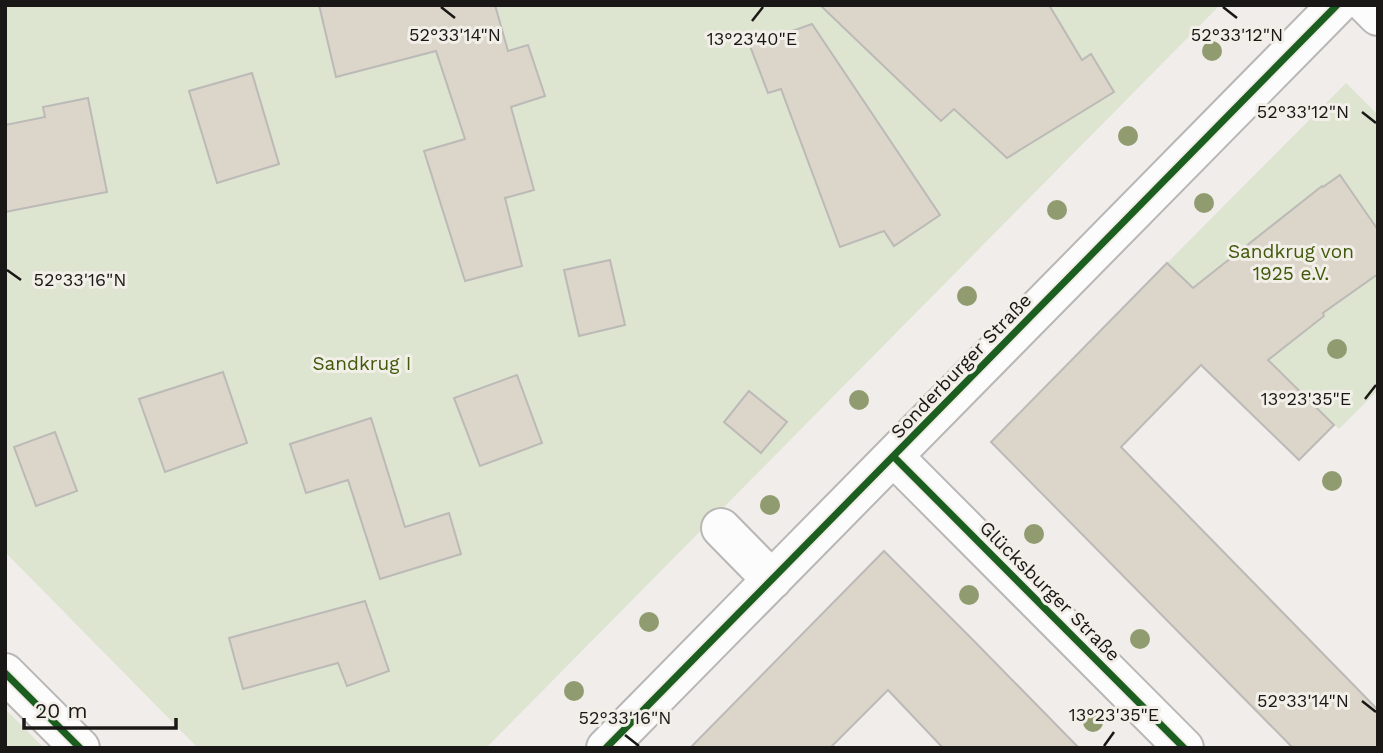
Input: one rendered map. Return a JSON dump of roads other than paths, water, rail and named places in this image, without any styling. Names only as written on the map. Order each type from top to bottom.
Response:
[{"type":"street","name":"Sonderburger Straße","points":[[606,748],[1337,5]]},
{"type":"street","points":[[1367,5],[1378,16]]},
{"type":"street","name":"Glücksburger Straße","points":[[894,457],[1184,748]]},
{"type":"street","points":[[721,528],[772,580]]},
{"type":"street","points":[[5,673],[80,748]]},
{"type":"park label","name":"Sandkrug von 1925 e.V.","points":[[1291,262]]},
{"type":"park label","name":"Sandkrug I","points":[[362,363]]}]
